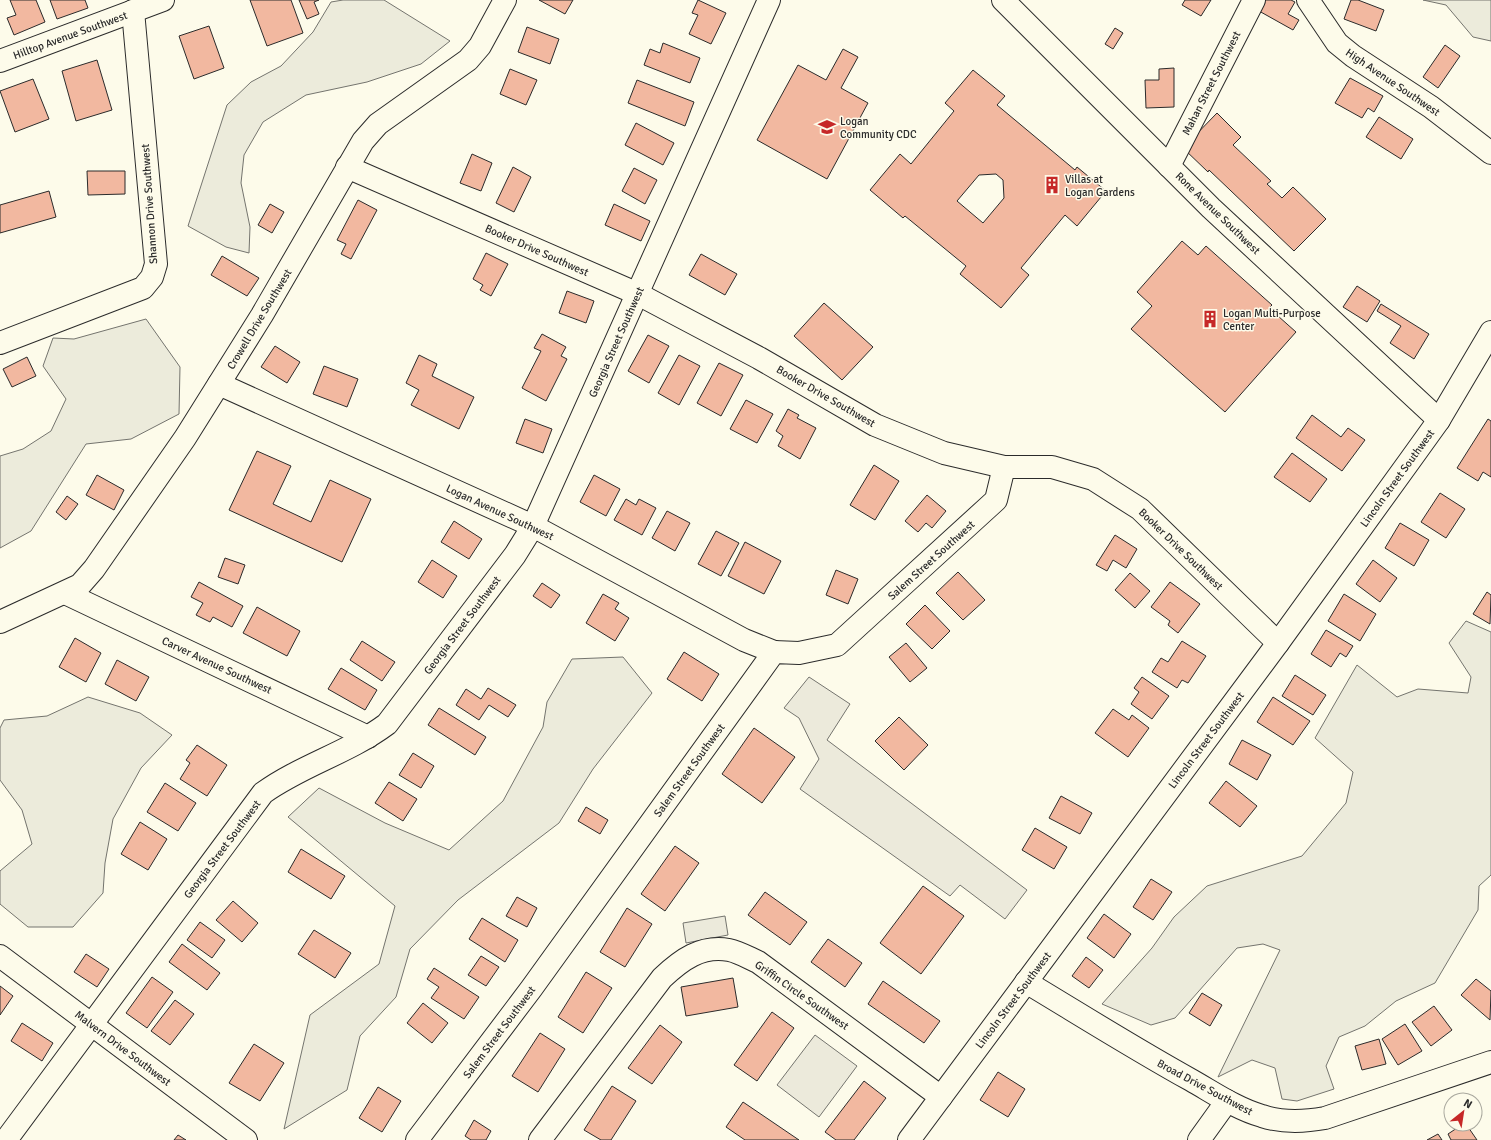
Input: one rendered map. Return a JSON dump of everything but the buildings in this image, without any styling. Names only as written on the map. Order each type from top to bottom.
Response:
[{"type":"street","name":"Hilltop Avenue Southwest","points":[[0,61],[163,0]]},
{"type":"street","name":"Crowell Drive Southwest","points":[[0,622],[65,594],[80,585],[94,569],[185,438],[219,384],[262,315],[363,141],[378,124],[468,60],[480,46],[505,0]]},
{"type":"street","name":"Georgia Street Southwest","points":[[6,1140],[90,1024],[263,793],[283,778],[345,750],[368,737],[386,724],[515,555],[533,526],[769,0]]},
{"type":"street","name":"Rone Avenue Southwest","points":[[1004,0],[1211,208],[1439,420]]},
{"type":"street","name":"Mahan Street Southwest","points":[[1169,166],[1254,0]]},
{"type":"street","name":"High Avenue Southwest","points":[[1308,0],[1337,43],[1353,56],[1431,107],[1491,153]]},
{"type":"street","name":"Shannon Drive Southwest","points":[[0,343],[143,288],[152,277],[156,264],[133,11]]},
{"type":"street","name":"Booker Drive Southwest","points":[[347,167],[638,294],[759,358],[875,425],[944,453],[1004,466],[1052,467],[1093,479],[1140,509],[1278,643]]},
{"type":"street","name":"Lincoln Street Southwest","points":[[909,1140],[1278,643],[1439,420],[1491,332]]},
{"type":"street","name":"Logan Avenue Southwest","points":[[219,384],[533,526],[744,640],[774,652]]},
{"type":"street","name":"Salem Street Southwest","points":[[417,1140],[532,989],[774,652],[799,653],[836,645],[996,500],[1004,466]]},
{"type":"street","name":"Carver Avenue Southwest","points":[[65,594],[368,737]]},
{"type":"street","name":"Griffin Circle Southwest","points":[[540,1140],[662,978],[676,964],[693,954],[714,950],[730,950],[758,962],[941,1097]]},
{"type":"street","name":"Malvern Drive Southwest","points":[[0,956],[246,1140]]},
{"type":"street","name":"Broad Drive Southwest","points":[[1026,982],[1227,1101],[1260,1116],[1282,1121],[1302,1122],[1325,1118],[1491,1062]]},
{"type":"street","points":[[1199,1140],[1227,1101]]},
{"type":"shaded area","points":[[343,0],[384,0],[450,41],[421,64],[367,82],[306,95],[263,122],[244,155],[241,183],[250,227],[249,253],[226,247],[188,226],[227,105],[251,82],[281,66],[313,32],[331,2]]},
{"type":"shaded area","points":[[1423,0],[1491,0],[1491,41],[1473,37],[1446,5]]},
{"type":"shaded area","points":[[146,319],[180,367],[179,414],[131,439],[86,444],[31,531],[0,548],[0,456],[23,449],[51,431],[66,399],[43,366],[53,338],[74,339]]},
{"type":"shaded area","points":[[1466,621],[1491,632],[1491,875],[1479,886],[1478,910],[1435,983],[1396,1001],[1365,1026],[1339,1037],[1326,1066],[1334,1089],[1297,1101],[1282,1099],[1275,1068],[1252,1060],[1218,1077],[1280,950],[1263,944],[1237,948],[1175,1018],[1151,1025],[1102,1004],[1152,948],[1174,917],[1207,886],[1302,856],[1346,803],[1353,772],[1315,738],[1357,665],[1397,697],[1418,689],[1468,693],[1471,677],[1449,643]]},
{"type":"shaded area","points":[[623,657],[652,693],[593,769],[559,823],[458,900],[410,949],[396,997],[360,1036],[347,1090],[284,1129],[310,1015],[379,964],[395,906],[288,817],[319,788],[385,823],[449,850],[503,801],[543,727],[547,702],[572,659]]},
{"type":"shaded area","points":[[809,677],[850,704],[827,740],[1027,890],[1005,919],[960,885],[950,896],[800,789],[819,759],[799,718],[784,708]]},
{"type":"shaded area","points":[[88,697],[140,713],[172,735],[141,768],[113,819],[105,863],[103,893],[73,927],[28,927],[0,904],[0,871],[32,844],[22,810],[0,780],[0,728],[4,720],[47,716]]},
{"type":"shaded area","points":[[725,916],[728,935],[686,943],[683,923]]},
{"type":"shaded area","points":[[815,1035],[857,1066],[819,1117],[777,1085]]},
{"type":"place","name":"Logan Community CDC","points":[[827,127]]},
{"type":"place","name":"Villas at Logan Gardens","points":[[1052,185]]},
{"type":"place","name":"Logan Multi-Purpose Center","points":[[1210,319]]}]
